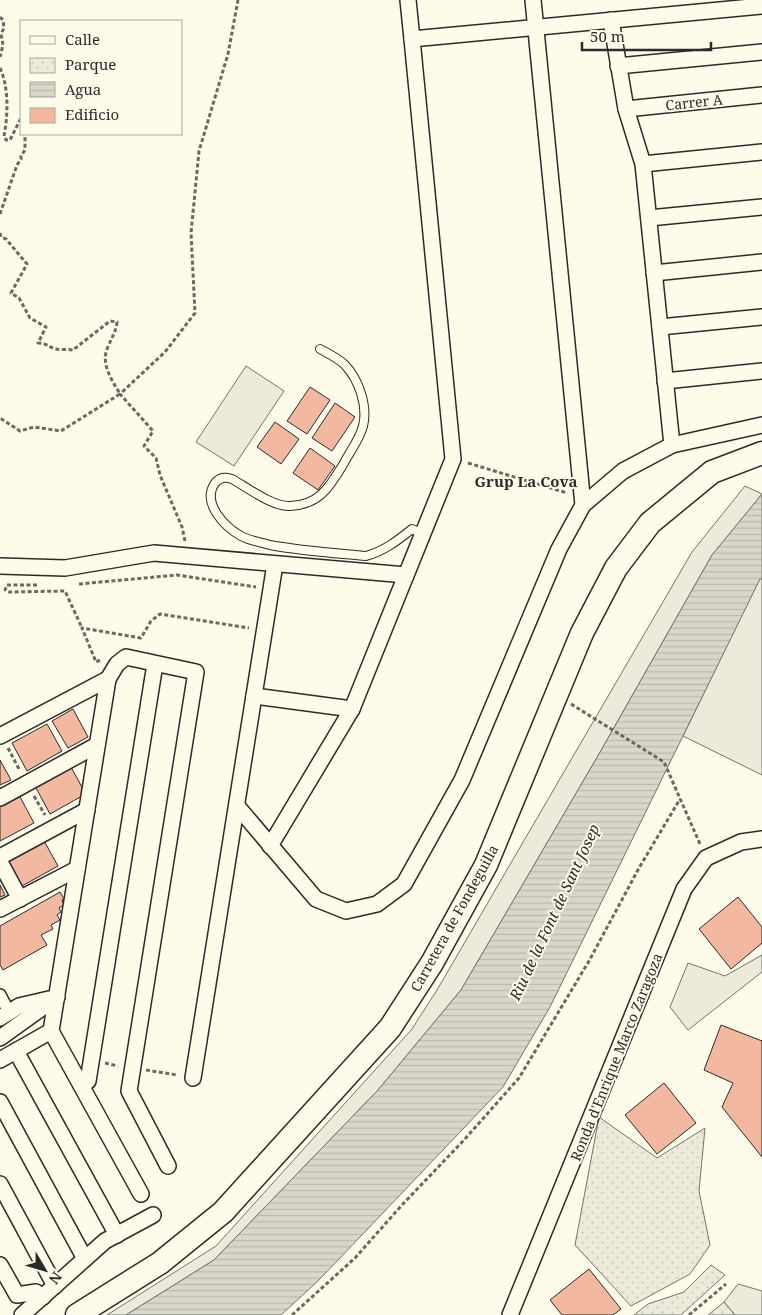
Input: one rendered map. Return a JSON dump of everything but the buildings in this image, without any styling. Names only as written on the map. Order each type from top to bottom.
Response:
[{"type":"main road","name":"Carretera de Fondeguilla","points":[[77,1315],[160,1262],[223,1212],[390,1028],[432,963],[486,865],[582,633],[616,568],[650,522],[712,472],[762,453]]},
{"type":"main road","name":"Carretera de Fondeguilla","points":[[690,491],[762,465]]},
{"type":"street","points":[[270,846],[352,708],[453,459],[408,0]]},
{"type":"street","points":[[533,0],[583,505]]},
{"type":"street","points":[[412,39],[762,6]]},
{"type":"street","points":[[611,20],[626,109],[643,164],[672,445]]},
{"type":"street","points":[[618,66],[762,52]]},
{"type":"street","name":"Carrer A","points":[[626,109],[762,95]]},
{"type":"street","points":[[643,164],[762,152]]},
{"type":"street","points":[[648,218],[762,207]]},
{"type":"street","points":[[654,273],[762,262]]},
{"type":"street","points":[[660,327],[762,317]]},
{"type":"street","points":[[665,380],[762,371]]},
{"type":"street","points":[[236,806],[316,899],[346,911],[376,904],[404,884],[462,780],[559,549],[583,505],[623,471],[672,445],[762,425]]},
{"type":"street","points":[[0,566],[65,568],[154,553],[406,576]]},
{"type":"street","points":[[193,1078],[275,564]]},
{"type":"street","points":[[141,1194],[51,1031],[108,679],[116,664],[126,658],[196,672],[129,1091],[168,1166]]},
{"type":"street","points":[[81,1085],[88,1081],[155,664]]},
{"type":"street","points":[[0,736],[108,679]]},
{"type":"street","points":[[254,696],[352,708]]},
{"type":"street","points":[[0,798],[97,745]]},
{"type":"street","points":[[0,856],[87,810]]},
{"type":"street","name":"Ronda d'Enrique Marco Zaragoza","points":[[510,1315],[684,888],[706,858],[740,842],[762,839]]},
{"type":"street","points":[[0,862],[20,899]]},
{"type":"street","points":[[0,909],[77,869]]},
{"type":"street","points":[[0,995],[4,1015],[19,1006],[56,997]]},
{"type":"street","points":[[0,1038],[56,997]]},
{"type":"street","points":[[0,1060],[51,1031]]},
{"type":"street","points":[[16,1051],[118,1235]]},
{"type":"street","points":[[0,1102],[85,1259]]},
{"type":"street","points":[[0,1184],[55,1286]]},
{"type":"street","points":[[22,1315],[105,1241],[153,1216]]},
{"type":"street","points":[[0,1265],[17,1295],[36,1292],[43,1297]]},
{"type":"lane","points":[[320,349],[335,357],[346,366],[354,377],[361,393],[364,412],[363,428],[331,485],[325,493],[314,501],[290,506],[277,505],[232,479],[224,477],[219,480],[212,491],[213,508],[225,525],[242,537],[286,548],[366,556],[390,547],[412,530],[423,534]]},
{"type":"path","points":[[0,418],[20,431],[34,427],[61,431],[120,394],[165,352],[195,313],[191,233],[199,152],[228,54],[238,0]]},
{"type":"path","points":[[0,18],[4,20],[4,28],[1,34],[3,44],[0,57]]},
{"type":"path","points":[[0,68],[8,102],[4,136],[6,140],[10,140],[20,120]]},
{"type":"path","points":[[0,214],[17,165],[25,150],[25,135]]},
{"type":"path","points":[[0,233],[1,238],[6,239],[27,264],[11,293],[19,298],[30,318],[46,327],[38,343],[44,343],[57,350],[64,348],[73,350],[110,321],[117,322],[106,352],[106,366],[120,394],[153,430],[144,446],[156,458],[160,475],[182,527],[189,556]]},
{"type":"path","points":[[453,459],[576,496],[583,505]]},
{"type":"path","points":[[71,584],[177,575],[272,589]]},
{"type":"path","points":[[44,585],[7,585],[5,590],[10,592],[65,591],[96,662],[116,653],[121,661]]},
{"type":"path","points":[[82,628],[142,638],[151,621],[160,614],[265,630]]},
{"type":"path","points":[[556,695],[664,762],[706,858]]},
{"type":"path","points":[[292,1315],[355,1258],[519,1078],[589,961],[639,868],[680,799]]},
{"type":"path","points":[[91,1061],[193,1078]]},
{"type":"path","points":[[689,1315],[726,1284]]},
{"type":"green space","points":[[246,366],[284,391],[234,466],[196,442]]},
{"type":"green space","points":[[745,486],[762,494],[712,555],[599,754],[461,990],[378,1090],[214,1260],[126,1315],[107,1315],[216,1246],[412,1029],[437,990],[692,552]]},
{"type":"green space","points":[[760,578],[762,579],[762,775],[683,736]]},
{"type":"green space","points":[[762,955],[762,972],[688,1030],[670,1007],[688,963],[725,976]]},
{"type":"green space","points":[[599,1117],[657,1158],[705,1128],[699,1191],[710,1245],[690,1274],[631,1306],[575,1245]]},
{"type":"green space","points":[[711,1265],[725,1275],[681,1315],[634,1315],[648,1304],[684,1292]]},
{"type":"green space","points":[[738,1284],[762,1291],[762,1315],[735,1315],[724,1302]]},
{"type":"green space","points":[[724,1302],[735,1315],[708,1315]]},
{"type":"water","name":"Riu de la Font de Sant Josep","points":[[762,494],[762,579],[760,579],[550,1007],[503,1087],[319,1280],[281,1315],[126,1315],[214,1260],[378,1090],[461,990],[599,754],[712,555]]},
{"type":"district","name":"Grup La Cova","points":[[526,481]]}]
